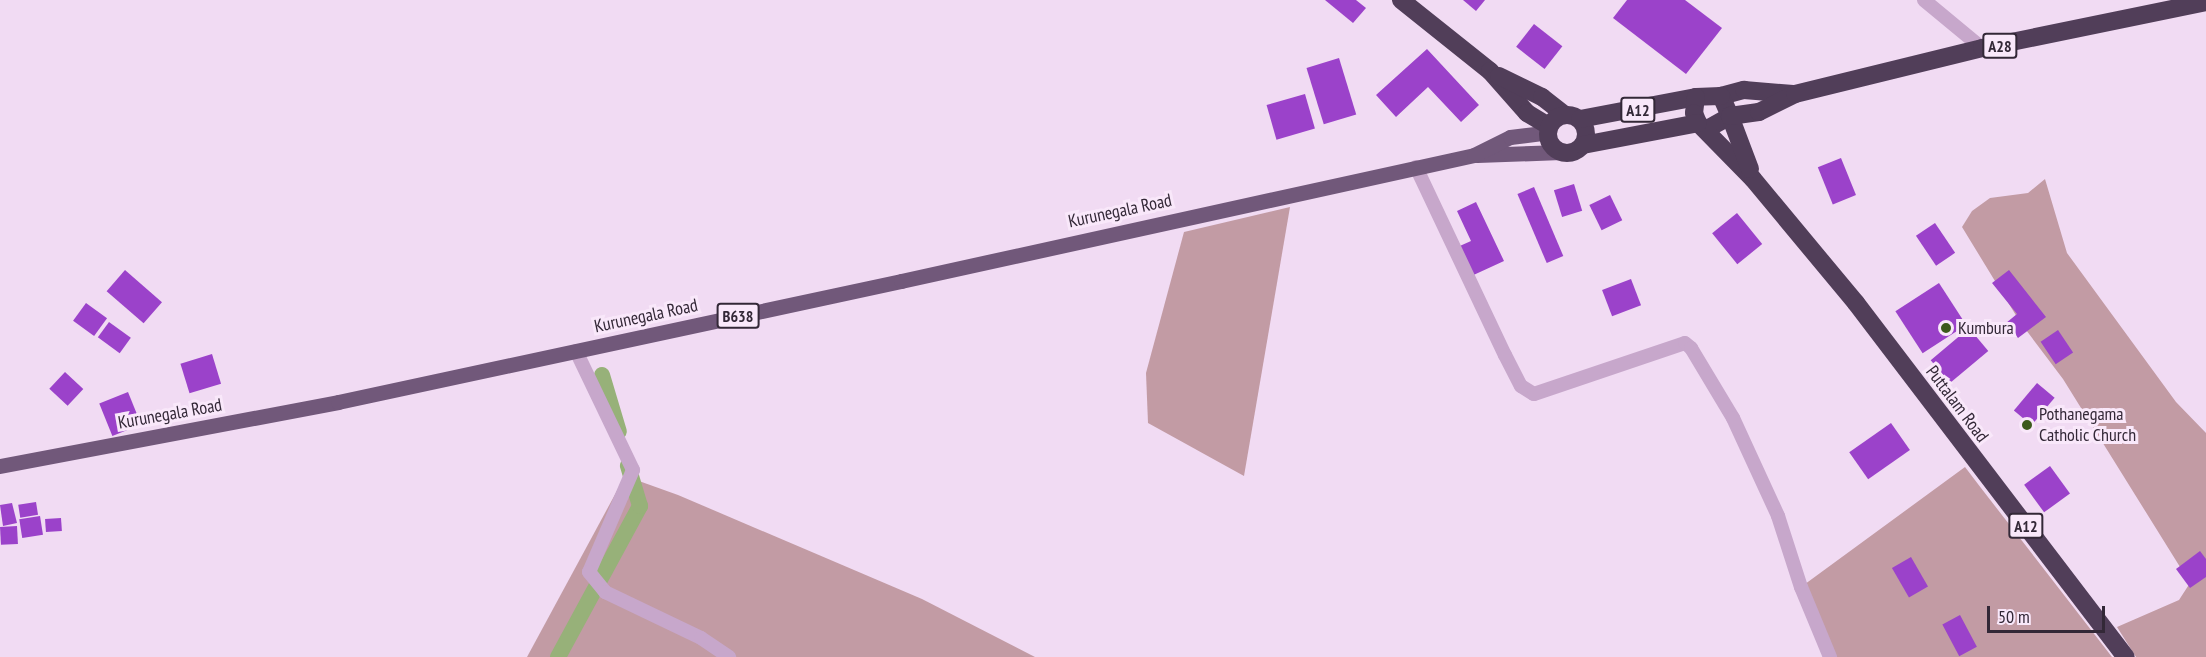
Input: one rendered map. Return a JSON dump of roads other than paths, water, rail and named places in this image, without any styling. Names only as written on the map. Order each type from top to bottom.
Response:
[{"type":"highway","points":[[1401,0],[1490,71],[1527,113],[1548,129]]},
{"type":"highway","name":"A28","points":[[1730,116],[1759,112],[1795,94],[1982,48],[2206,2]]},
{"type":"highway","points":[[1490,71],[1542,97],[1585,127],[1582,145],[1569,153],[1561,152],[1548,140],[1548,129]]},
{"type":"highway","name":"A28","points":[[1722,96],[1744,90],[1795,94]]},
{"type":"highway","points":[[1722,96],[1696,97],[1694,113],[1702,126],[1730,116]]},
{"type":"highway","name":"Puttalam Road","points":[[1722,96],[1754,179]]},
{"type":"highway","name":"A12","points":[[1572,117],[1696,97]]},
{"type":"highway","points":[[1548,129],[1572,117]]},
{"type":"highway","name":"A12","points":[[1582,145],[1702,126]]},
{"type":"highway","name":"Puttalam Road","points":[[1702,126],[1754,179],[1856,303],[2126,657]]},
{"type":"main road","name":"Kurunegala Road","points":[[1474,155],[1510,137],[1548,129]]},
{"type":"main road","name":"Kurunegala Road","points":[[0,466],[338,402],[1474,155],[1561,152]]},
{"type":"street","points":[[1924,0],[1982,48]]},
{"type":"street","points":[[1416,167],[1521,386],[1533,394],[1685,343],[1691,348],[1733,418],[1773,505],[1801,587],[1830,657]]},
{"type":"street","points":[[576,351],[633,471],[589,572],[605,592],[701,638],[729,657]]},
{"type":"waterway","points":[[602,375],[619,432]]},
{"type":"waterway","points":[[558,657],[640,506],[628,466]]},
{"type":"place","name":"Kumbura","points":[[1946,328]]},
{"type":"place","name":"Pothanegama Catholic Church","points":[[2027,425]]}]
